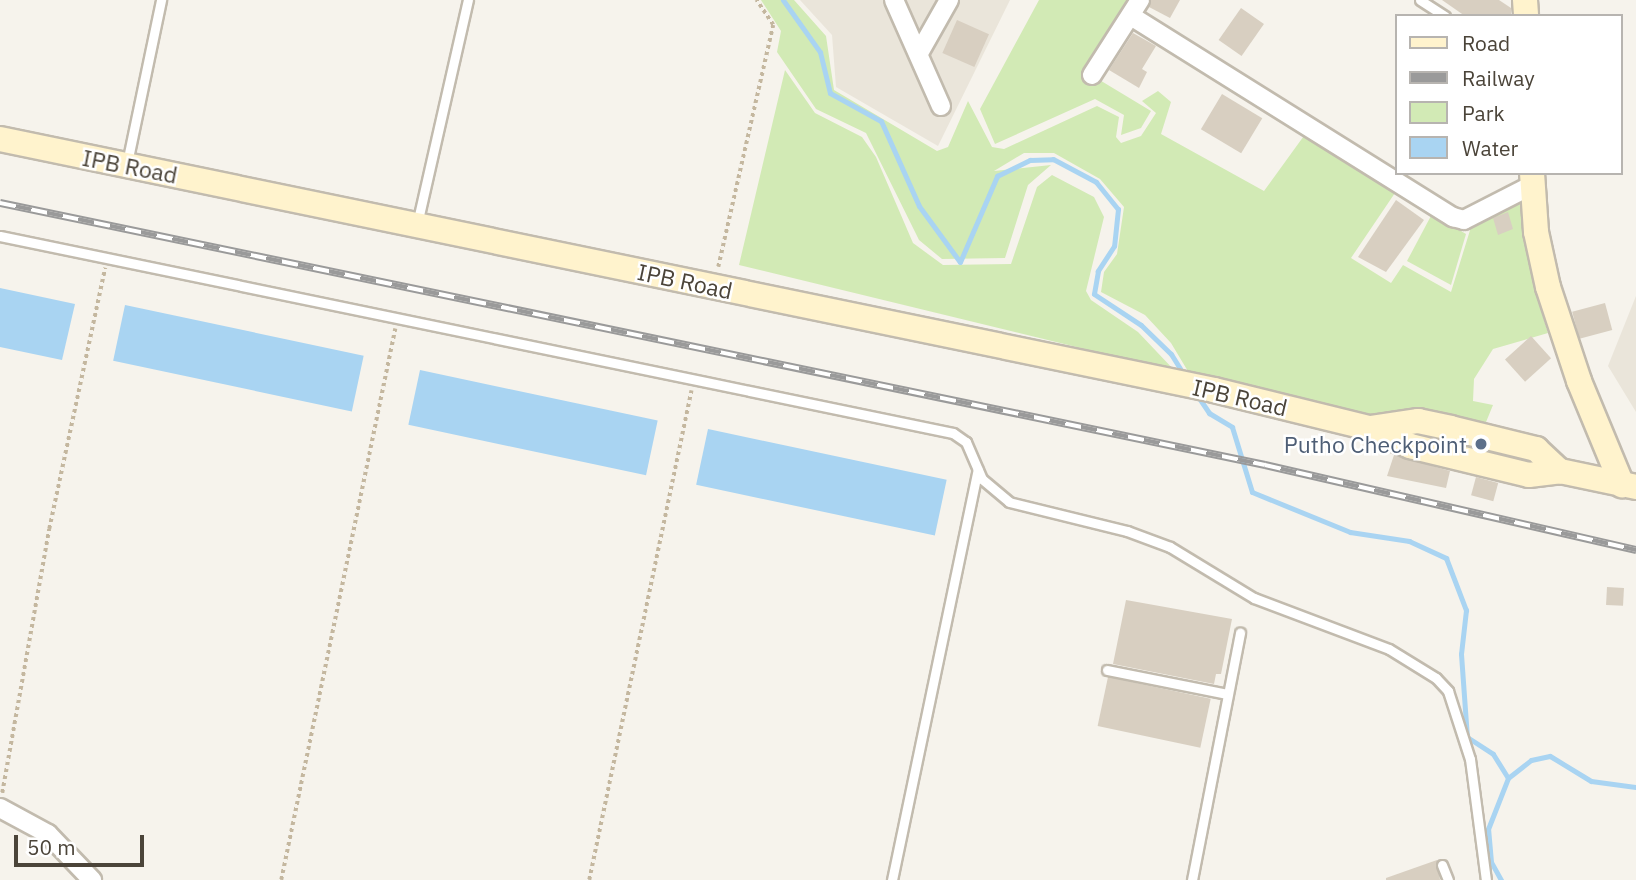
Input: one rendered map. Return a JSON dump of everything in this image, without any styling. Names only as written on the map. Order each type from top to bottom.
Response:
[{"type":"street","points":[[894,0],[941,106]]},
{"type":"street","points":[[919,53],[949,0]]},
{"type":"street","points":[[1092,75],[1136,8],[1453,217],[1464,220],[1532,179],[1536,232],[1552,299],[1579,381],[1629,486]]},
{"type":"street","name":"IPB Road","points":[[0,139],[1214,390],[1369,428],[1418,421],[1536,449],[1560,471],[1629,486]]},
{"type":"street","points":[[0,807],[48,834],[92,880]]},
{"type":"lane","points":[[126,165],[161,0]]},
{"type":"lane","points":[[416,224],[468,0]]},
{"type":"lane","points":[[1420,0],[1442,14]]},
{"type":"lane","points":[[0,236],[942,430],[966,442],[978,468],[994,492],[1009,502],[1128,531],[1170,547],[1271,606],[1420,664],[1448,691],[1462,729],[1486,880]]},
{"type":"lane","points":[[892,880],[978,468]]},
{"type":"lane","points":[[1192,880],[1240,633]]},
{"type":"lane","points":[[1107,670],[1227,694]]},
{"type":"lane","points":[[1442,865],[1448,880]]},
{"type":"path","points":[[713,288],[773,25],[756,0]]},
{"type":"path","points":[[0,807],[49,529],[107,259]]},
{"type":"path","points":[[281,880],[398,316]]},
{"type":"path","points":[[589,880],[693,379]]},
{"type":"shaded area","points":[[800,0],[1010,0],[938,146],[836,87],[832,35]]},
{"type":"shaded area","points":[[1636,296],[1636,412],[1608,366]]},
{"type":"green space","points":[[761,0],[794,0],[826,36],[834,90],[937,151],[948,147],[968,101],[992,147],[1004,149],[1097,106],[1119,117],[1116,137],[1121,143],[1141,136],[1156,113],[1142,101],[1158,91],[1171,102],[1161,134],[1264,191],[1306,133],[1399,187],[1351,258],[1391,283],[1403,265],[1451,292],[1471,227],[1526,200],[1534,287],[1548,333],[1493,349],[1474,379],[1473,401],[1493,405],[1484,427],[1367,421],[1195,383],[1171,343],[1145,315],[1101,292],[1104,272],[1117,254],[1124,207],[1100,179],[1054,153],[1024,153],[994,171],[1051,165],[1028,185],[1005,258],[942,259],[919,240],[866,133],[816,109],[777,52],[781,31]]},
{"type":"green space","points":[[1039,0],[1131,0],[1088,73],[1151,111],[1141,128],[1121,135],[1124,115],[1095,99],[995,144],[980,109]]},
{"type":"green space","points":[[785,70],[815,113],[862,137],[876,157],[913,243],[943,265],[1011,264],[1037,187],[1052,175],[1094,197],[1104,217],[1086,291],[1091,300],[1138,332],[1175,371],[739,265]]},
{"type":"green space","points":[[1432,214],[1466,234],[1451,285],[1407,261]]},
{"type":"water","points":[[0,288],[75,304],[62,360],[0,347]]},
{"type":"water","points":[[125,305],[364,356],[352,411],[113,361]]},
{"type":"water","points":[[420,370],[658,421],[646,475],[408,425]]},
{"type":"water","points":[[708,429],[947,480],[935,535],[696,485]]},
{"type":"building","points":[[1151,0],[1180,0],[1170,18],[1149,7]]},
{"type":"building","points":[[1442,0],[1499,0],[1511,8],[1511,14],[1462,14]]},
{"type":"building","points":[[1241,8],[1264,24],[1242,56],[1219,40]]},
{"type":"building","points":[[957,20],[989,34],[974,67],[942,53]]},
{"type":"building","points":[[1133,33],[1156,46],[1142,69],[1147,72],[1139,88],[1109,70]]},
{"type":"building","points":[[1222,94],[1262,118],[1241,153],[1201,129]]},
{"type":"building","points":[[1396,200],[1424,220],[1386,272],[1358,257]]},
{"type":"building","points":[[1508,212],[1513,229],[1498,235],[1493,218]]},
{"type":"building","points":[[1605,303],[1612,330],[1579,339],[1572,312]]},
{"type":"building","points":[[1531,336],[1551,358],[1525,382],[1505,359]]},
{"type":"building","points":[[1394,455],[1450,471],[1446,488],[1387,476]]},
{"type":"building","points":[[1476,477],[1498,483],[1493,501],[1471,495]]},
{"type":"building","points":[[1607,587],[1624,588],[1623,606],[1606,605]]},
{"type":"building","points":[[1126,600],[1232,619],[1221,674],[1216,674],[1214,684],[1113,664]]},
{"type":"building","points":[[1108,677],[1211,699],[1200,748],[1098,726]]},
{"type":"building","points":[[1437,860],[1440,880],[1386,880],[1386,878]]},
{"type":"waterway","points":[[783,0],[820,52],[830,93],[881,121],[919,206],[960,262],[997,176],[1030,160],[1053,159],[1096,182],[1118,209],[1114,246],[1098,271],[1094,294],[1141,325],[1171,354],[1184,375]]},
{"type":"waterway","points":[[1197,395],[1209,413],[1232,427],[1252,492],[1350,532],[1409,541],[1446,558],[1466,610],[1461,654],[1467,737],[1493,754],[1508,778]]},
{"type":"waterway","points":[[1501,880],[1491,862],[1488,829],[1508,778],[1531,760],[1550,756],[1591,781],[1636,787]]},
{"type":"railway","points":[[0,203],[1265,465],[1636,550]]},
{"type":"place","name":"Putho Checkpoint","points":[[1481,444]]}]
